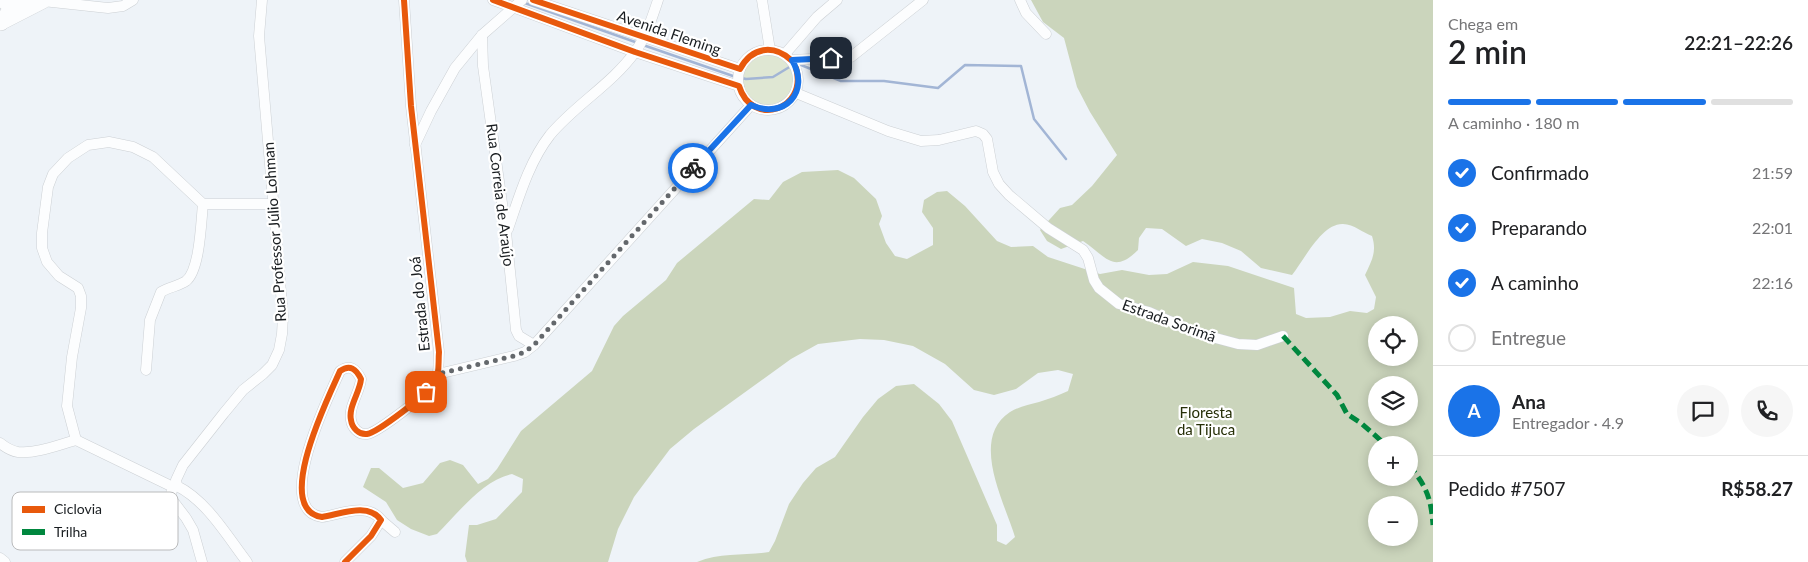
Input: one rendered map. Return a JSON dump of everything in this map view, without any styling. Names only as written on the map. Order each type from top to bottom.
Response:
[{"type":"highway","points":[[1,23],[43,1]]},
{"type":"highway","points":[[1,23],[9,11],[9,6],[3,3]]},
{"type":"street","points":[[3,3],[43,1],[108,8],[123,6],[132,0]]},
{"type":"street","name":"Rua Professor Júlio Lohman","points":[[175,487],[183,465],[243,390],[272,364],[279,350],[283,316],[259,36],[262,0]]},
{"type":"street","name":"Estrada do Joá","points":[[404,0],[411,106],[438,352],[438,374]]},
{"type":"street","name":"Avenida Fleming","points":[[493,0],[517,4],[639,44],[740,70]]},
{"type":"street","name":"Avenida Fleming","points":[[533,0],[739,85]]},
{"type":"street","points":[[506,232],[537,155],[551,135],[639,44],[658,0]]},
{"type":"street","points":[[762,0],[770,50]]},
{"type":"street","points":[[791,61],[817,17],[837,0]]},
{"type":"street","points":[[791,61],[799,76],[796,93],[790,102],[781,108],[771,110],[760,109],[751,105],[741,93],[739,85],[740,70],[749,57],[755,53],[770,50],[791,61],[850,57],[923,0]]},
{"type":"street","points":[[1020,0],[1026,13],[1046,34]]},
{"type":"street","points":[[415,146],[431,111],[455,68],[482,35],[517,4]]},
{"type":"street","name":"Rua Correia de Araújo","points":[[482,35],[483,66],[506,232],[516,330],[519,336],[534,345]]},
{"type":"street","name":"Estrada Sorimã","points":[[796,93],[888,132],[921,141],[939,140],[976,131],[983,134],[987,138],[993,172],[999,184],[1009,195],[1048,228],[1083,250],[1088,258],[1094,280],[1100,288],[1119,304],[1149,312],[1197,333],[1238,344],[1256,346],[1282,336]]},
{"type":"street","points":[[395,532],[377,514],[371,511],[360,510],[318,517],[310,512],[305,505],[301,491],[307,454],[318,422],[340,371],[346,366],[355,370],[361,379],[350,419],[353,427],[359,433],[365,434],[373,432],[384,425],[426,392],[434,384],[438,374],[525,352],[534,345],[751,105]]},
{"type":"street","points":[[411,106],[418,114],[424,115],[431,111]]},
{"type":"street","points":[[76,440],[67,406],[72,357],[81,308],[81,296],[78,288],[58,276],[47,262],[42,248],[48,187],[53,174],[68,158],[88,145],[109,142],[133,147],[153,157],[203,204],[272,204]]},
{"type":"street","points":[[500,185],[510,192],[521,191]]},
{"type":"street","points":[[146,370],[150,320],[161,292],[185,282],[190,276],[196,258],[203,204]]},
{"type":"street","points":[[0,443],[16,452],[26,452],[76,440],[192,495],[215,520],[247,562]]},
{"type":"street","points":[[173,492],[175,487]]},
{"type":"street","points":[[178,509],[193,530],[202,562]]},
{"type":"street","points":[[345,562],[371,536],[381,520]]},
{"type":"street","points":[[0,558],[5,562]]},
{"type":"green space","name":"Floresta da Tijuca","points":[[1031,0],[1433,0],[1433,562],[697,562],[724,555],[769,552],[789,504],[803,483],[816,468],[835,457],[878,399],[896,386],[914,384],[939,404],[952,421],[997,525],[997,541],[1006,545],[1015,537],[993,472],[992,438],[998,424],[1010,412],[1068,391],[1073,374],[1058,370],[1038,373],[1016,389],[994,395],[974,390],[945,364],[913,346],[884,340],[860,339],[818,344],[791,359],[694,429],[670,449],[634,497],[618,529],[608,562],[467,562],[465,556],[469,525],[477,525],[496,519],[522,492],[523,479],[512,474],[501,477],[481,490],[437,534],[429,536],[411,529],[397,520],[386,502],[363,487],[371,468],[379,468],[403,488],[423,483],[440,463],[450,460],[463,465],[478,484],[488,479],[497,469],[521,431],[592,371],[614,326],[623,316],[666,280],[677,263],[754,199],[769,200],[783,182],[802,172],[838,170],[854,178],[876,199],[882,216],[879,224],[886,243],[895,256],[907,259],[933,245],[933,228],[922,212],[924,200],[937,192],[947,191],[965,206],[997,241],[1011,247],[1033,246],[1048,257],[1100,274],[1122,270],[1149,275],[1167,274],[1193,262],[1228,266],[1294,288],[1296,314],[1306,318],[1330,317],[1350,311],[1367,313],[1374,309],[1376,297],[1365,275],[1374,251],[1372,236],[1347,224],[1335,225],[1328,229],[1314,244],[1292,275],[1261,268],[1241,251],[1222,243],[1202,239],[1186,246],[1162,229],[1146,228],[1139,238],[1138,250],[1122,261],[1116,262],[1104,257],[1083,241],[1061,249],[1047,241],[1040,230],[1060,208],[1072,205],[1092,186],[1117,155],[1077,87],[1064,38],[1043,22]]},
{"type":"green space","points":[[763,54],[773,54],[787,61],[794,75],[794,85],[787,99],[773,106],[763,106],[753,102],[746,95],[742,85],[742,75],[746,65],[753,58]]},
{"type":"waterway","points":[[522,2],[638,43]]},
{"type":"waterway","points":[[643,45],[746,79],[773,77],[796,63],[841,81],[884,81],[938,88],[965,65],[1021,66],[1034,119],[1066,159]]},
{"type":"marked path","points":[[1283,336],[1337,395],[1347,414],[1376,436]]},
{"type":"marked path","points":[[1418,476],[1427,492],[1433,525]]},
{"type":"cycle path","points":[[345,562],[371,536],[381,520],[376,515],[362,510],[322,517],[308,510],[302,495],[303,474],[308,451],[316,426],[340,371],[350,368],[361,379],[351,415],[354,428],[364,434],[373,432],[414,403],[435,383],[438,372],[439,352],[411,106],[404,0]]},
{"type":"cycle path","points":[[493,0],[635,52],[739,86],[746,99],[755,107],[766,110],[777,108],[787,103],[794,94],[798,83],[796,68]]},
{"type":"cycle path","points":[[533,0],[740,69],[751,56],[763,50],[777,52],[791,60]]},
{"type":"way so far","points":[[426,392],[434,384],[438,374],[514,356],[525,352],[534,345],[693,168]]},
{"type":"route","points":[[693,168],[751,105],[760,109],[771,110],[781,108],[790,102],[796,93],[799,76],[792,60],[831,58]]}]
